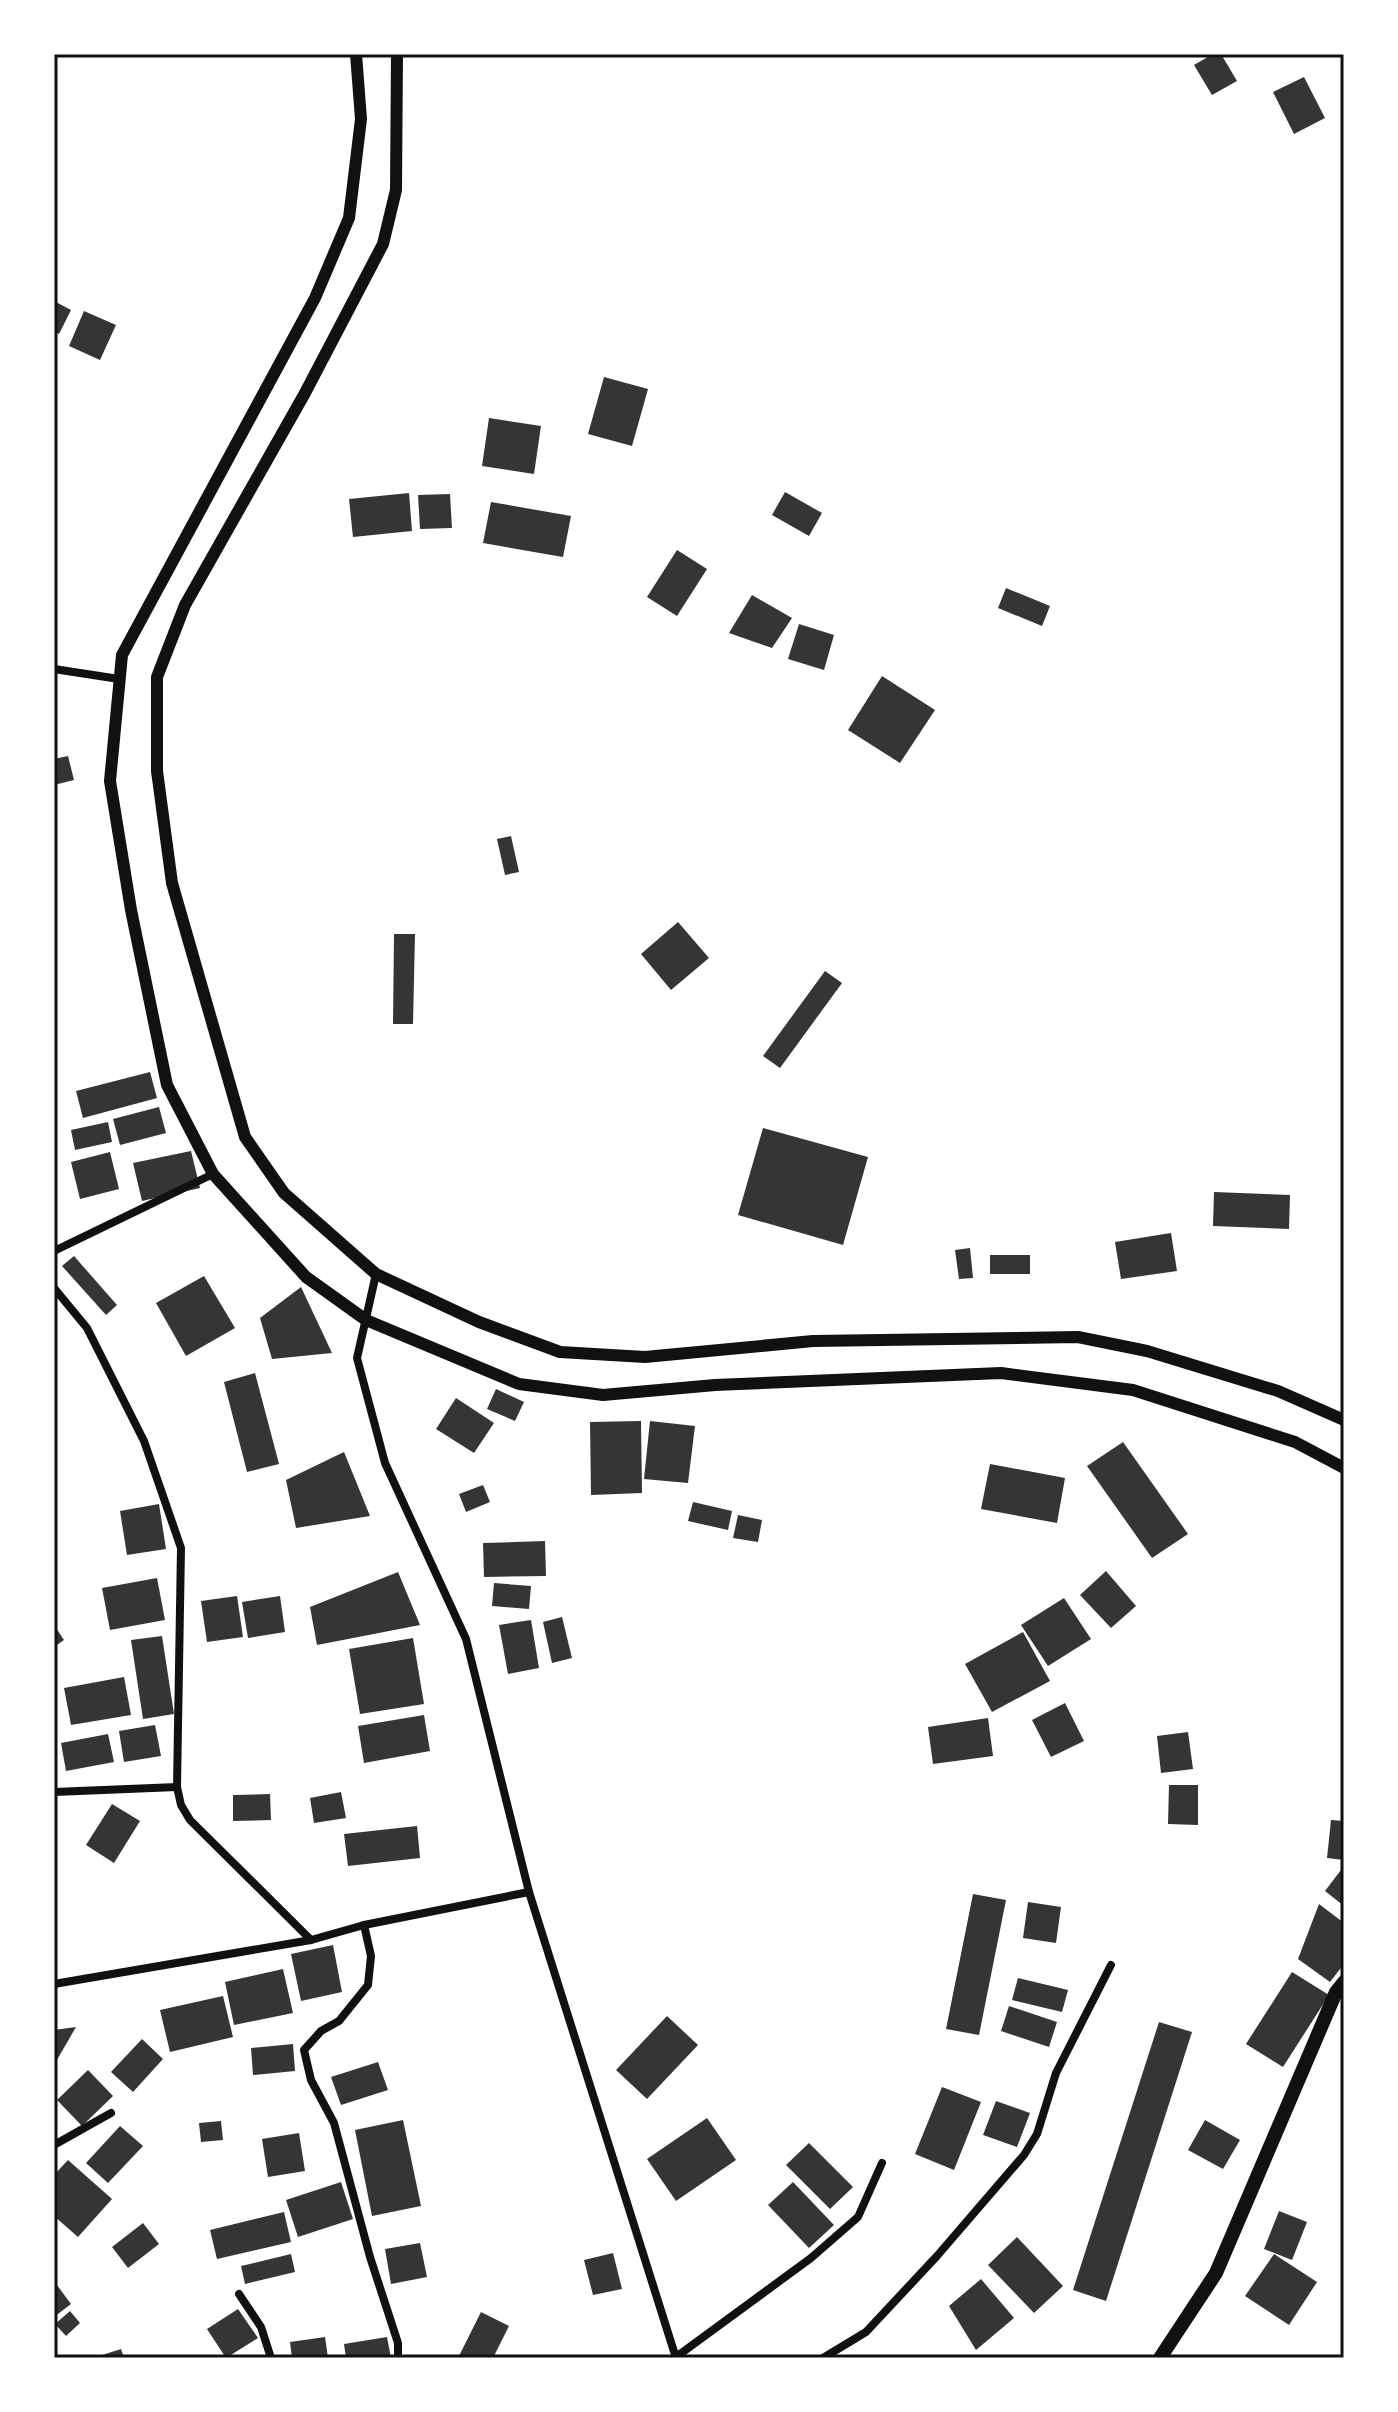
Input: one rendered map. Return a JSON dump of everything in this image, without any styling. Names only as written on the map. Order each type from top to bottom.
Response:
[{"type":"main road","points":[[1160,2358],[1216,2273],[1336,1992],[1344,1982]]},
{"type":"street","points":[[356,54],[361,119],[349,218],[315,298],[122,655],[110,781],[131,910],[167,1085],[213,1174],[306,1277],[366,1320],[519,1384],[603,1395],[715,1385],[1001,1373],[1133,1390],[1295,1442],[1344,1468]]},
{"type":"street","points":[[397,54],[396,190],[383,244],[305,393],[185,605],[157,677],[157,771],[172,883],[245,1137],[284,1193],[376,1274],[479,1322],[560,1352],[645,1357],[813,1341],[1078,1337],[1147,1351],[1278,1391],[1344,1420]]},
{"type":"street","points":[[54,669],[119,679]]},
{"type":"street","points":[[54,1251],[213,1174]]},
{"type":"street","points":[[376,1274],[357,1358],[385,1463],[466,1639],[529,1892],[676,2358],[811,2258],[858,2217],[882,2163]]},
{"type":"street","points":[[54,1288],[87,1328],[144,1441],[181,1548],[177,1787],[181,1805],[190,1820],[311,1940]]},
{"type":"street","points":[[54,1792],[177,1787]]},
{"type":"street","points":[[54,1984],[311,1940],[364,1925],[529,1892]]},
{"type":"street","points":[[364,1925],[371,1956],[368,1985],[339,2021],[321,2031],[304,2050],[311,2080],[334,2123],[370,2257],[398,2343],[398,2358]]},
{"type":"street","points":[[823,2358],[866,2332],[1024,2155],[1037,2134],[1056,2073],[1111,1965]]},
{"type":"street","points":[[54,2145],[111,2113]]},
{"type":"street","points":[[239,2294],[261,2327],[271,2358]]},
{"type":"building","points":[[1213,54],[1221,54],[1237,81],[1212,95],[1194,65]]},
{"type":"building","points":[[1304,77],[1325,118],[1294,134],[1273,92]]},
{"type":"building","points":[[54,301],[71,310],[59,334],[54,331]]},
{"type":"building","points":[[84,311],[116,325],[100,360],[69,346]]},
{"type":"building","points":[[604,377],[648,389],[632,446],[588,434]]},
{"type":"building","points":[[489,418],[541,426],[534,474],[482,466]]},
{"type":"building","points":[[785,492],[822,513],[809,536],[772,515]]},
{"type":"building","points":[[409,493],[412,531],[353,537],[349,499]]},
{"type":"building","points":[[450,494],[452,528],[420,529],[418,495]]},
{"type":"building","points":[[491,502],[571,516],[563,557],[483,543]]},
{"type":"building","points":[[677,550],[707,569],[677,616],[647,597]]},
{"type":"building","points":[[1006,588],[1050,606],[1042,626],[998,608]]},
{"type":"building","points":[[752,595],[792,618],[772,648],[729,633]]},
{"type":"building","points":[[799,624],[834,635],[824,670],[788,659]]},
{"type":"building","points":[[882,676],[935,710],[900,763],[848,730]]},
{"type":"building","points":[[68,756],[74,780],[54,785],[54,759]]},
{"type":"building","points":[[511,836],[519,872],[505,875],[497,839]]},
{"type":"building","points":[[678,922],[709,958],[671,990],[641,954]]},
{"type":"building","points":[[394,934],[415,934],[413,1024],[393,1024]]},
{"type":"building","points":[[825,971],[842,983],[780,1068],[763,1056]]},
{"type":"building","points":[[150,1072],[157,1098],[83,1118],[76,1091]]},
{"type":"building","points":[[159,1107],[166,1133],[120,1145],[113,1119]]},
{"type":"building","points":[[108,1122],[112,1142],[75,1150],[71,1130]]},
{"type":"building","points":[[763,1128],[868,1157],[843,1245],[738,1215]]},
{"type":"building","points":[[191,1151],[200,1188],[142,1201],[133,1163]]},
{"type":"building","points":[[110,1152],[119,1189],[80,1199],[71,1162]]},
{"type":"building","points":[[1214,1192],[1290,1195],[1289,1229],[1213,1226]]},
{"type":"building","points":[[1171,1233],[1177,1271],[1121,1279],[1115,1242]]},
{"type":"building","points":[[970,1248],[973,1278],[959,1279],[955,1250]]},
{"type":"building","points":[[990,1255],[1030,1255],[1030,1274],[990,1274]]},
{"type":"building","points":[[74,1256],[117,1305],[106,1315],[62,1266]]},
{"type":"building","points":[[204,1276],[235,1328],[186,1356],[156,1303]]},
{"type":"building","points":[[301,1287],[332,1353],[272,1359],[260,1318]]},
{"type":"building","points":[[255,1373],[279,1464],[247,1472],[224,1382]]},
{"type":"building","points":[[496,1389],[524,1402],[515,1421],[487,1409]]},
{"type":"building","points":[[456,1398],[494,1423],[474,1453],[436,1429]]},
{"type":"building","points":[[641,1421],[642,1493],[591,1495],[590,1422]]},
{"type":"building","points":[[650,1421],[695,1426],[688,1483],[644,1479]]},
{"type":"building","points":[[1123,1442],[1188,1534],[1152,1558],[1087,1466]]},
{"type":"building","points":[[344,1452],[370,1516],[296,1528],[286,1480]]},
{"type":"building","points":[[990,1464],[1065,1478],[1057,1523],[981,1509]]},
{"type":"building","points":[[483,1485],[490,1502],[466,1512],[459,1494]]},
{"type":"building","points":[[693,1502],[732,1511],[728,1530],[688,1521]]},
{"type":"building","points":[[159,1504],[166,1549],[127,1555],[120,1511]]},
{"type":"building","points":[[738,1515],[762,1520],[758,1542],[733,1538]]},
{"type":"building","points":[[545,1541],[546,1576],[484,1577],[483,1543]]},
{"type":"building","points":[[1106,1571],[1136,1606],[1111,1628],[1080,1595]]},
{"type":"building","points":[[398,1572],[420,1625],[317,1645],[310,1607]]},
{"type":"building","points":[[157,1578],[165,1620],[110,1630],[102,1588]]},
{"type":"building","points":[[494,1583],[531,1586],[529,1609],[492,1606]]},
{"type":"building","points":[[237,1596],[243,1637],[207,1642],[201,1601]]},
{"type":"building","points":[[280,1596],[285,1632],[248,1638],[242,1602]]},
{"type":"building","points":[[1064,1598],[1091,1639],[1048,1666],[1021,1625]]},
{"type":"building","points":[[562,1617],[572,1658],[552,1663],[543,1622]]},
{"type":"building","points":[[531,1620],[539,1668],[508,1674],[499,1625]]},
{"type":"building","points":[[54,1625],[64,1640],[54,1647]]},
{"type":"building","points":[[1023,1632],[1050,1681],[992,1712],[965,1664]]},
{"type":"building","points":[[162,1636],[174,1714],[143,1719],[131,1640]]},
{"type":"building","points":[[413,1638],[424,1704],[360,1714],[349,1649]]},
{"type":"building","points":[[124,1677],[131,1715],[71,1725],[64,1688]]},
{"type":"building","points":[[1065,1703],[1084,1741],[1051,1757],[1032,1720]]},
{"type":"building","points":[[424,1715],[430,1751],[364,1763],[358,1726]]},
{"type":"building","points":[[988,1718],[993,1756],[933,1764],[928,1727]]},
{"type":"building","points":[[155,1725],[161,1756],[124,1762],[119,1731]]},
{"type":"building","points":[[1188,1732],[1193,1769],[1161,1773],[1157,1736]]},
{"type":"building","points":[[108,1734],[114,1762],[66,1771],[61,1743]]},
{"type":"building","points":[[1169,1785],[1198,1785],[1198,1825],[1168,1824]]},
{"type":"building","points":[[341,1792],[346,1818],[314,1823],[310,1798]]},
{"type":"building","points":[[270,1794],[271,1820],[233,1821],[233,1795]]},
{"type":"building","points":[[112,1804],[140,1821],[114,1863],[86,1845]]},
{"type":"building","points":[[1331,1820],[1344,1821],[1344,1860],[1327,1858]]},
{"type":"building","points":[[417,1826],[420,1858],[348,1866],[344,1834]]},
{"type":"building","points":[[1344,1866],[1344,1906],[1325,1891]]},
{"type":"building","points":[[973,1894],[1006,1900],[979,2035],[946,2029]]},
{"type":"building","points":[[1028,1902],[1061,1907],[1056,1943],[1023,1938]]},
{"type":"building","points":[[1319,1904],[1344,1923],[1344,1964],[1330,1982],[1298,1959]]},
{"type":"building","points":[[333,1945],[342,1992],[301,2001],[291,1954]]},
{"type":"building","points":[[283,1969],[293,2013],[234,2025],[225,1982]]},
{"type":"building","points":[[1292,1972],[1329,1995],[1283,2067],[1246,2044]]},
{"type":"building","points":[[1018,1978],[1068,1990],[1062,2012],[1012,2000]]},
{"type":"building","points":[[223,1996],[233,2037],[170,2052],[160,2010]]},
{"type":"building","points":[[1009,2006],[1057,2022],[1049,2047],[1001,2031]]},
{"type":"building","points":[[667,2016],[698,2045],[647,2099],[616,2070]]},
{"type":"building","points":[[1159,2022],[1192,2032],[1106,2301],[1073,2290]]},
{"type":"building","points":[[76,2027],[54,2065],[54,2030]]},
{"type":"building","points":[[142,2039],[163,2059],[133,2092],[111,2072]]},
{"type":"building","points":[[293,2044],[295,2071],[253,2075],[251,2048]]},
{"type":"building","points":[[378,2062],[388,2090],[341,2105],[331,2077]]},
{"type":"building","points":[[88,2070],[113,2096],[82,2126],[57,2100]]},
{"type":"building","points":[[942,2087],[981,2102],[954,2170],[915,2154]]},
{"type":"building","points":[[996,2101],[1030,2113],[1017,2147],[983,2135]]},
{"type":"building","points":[[707,2118],[736,2160],[676,2201],[647,2159]]},
{"type":"building","points":[[403,2120],[421,2206],[372,2216],[355,2130]]},
{"type":"building","points":[[1205,2120],[1240,2140],[1223,2169],[1188,2150]]},
{"type":"building","points":[[221,2121],[223,2140],[201,2142],[199,2123]]},
{"type":"building","points":[[120,2126],[143,2146],[108,2183],[86,2163]]},
{"type":"building","points":[[299,2133],[305,2171],[268,2177],[262,2139]]},
{"type":"building","points":[[809,2143],[853,2187],[830,2209],[786,2165]]},
{"type":"building","points":[[68,2160],[112,2199],[78,2237],[54,2216],[54,2175]]},
{"type":"building","points":[[341,2182],[353,2219],[298,2237],[286,2200]]},
{"type":"building","points":[[793,2182],[834,2225],[809,2248],[768,2205]]},
{"type":"building","points":[[1279,2211],[1307,2222],[1292,2260],[1264,2249]]},
{"type":"building","points":[[284,2212],[291,2242],[217,2259],[210,2230]]},
{"type":"building","points":[[143,2223],[159,2244],[128,2268],[112,2247]]},
{"type":"building","points":[[1017,2237],[1063,2286],[1034,2313],[988,2265]]},
{"type":"building","points":[[420,2243],[427,2277],[391,2284],[385,2249]]},
{"type":"building","points":[[613,2253],[622,2289],[593,2295],[584,2260]]},
{"type":"building","points":[[291,2254],[295,2272],[245,2284],[241,2266]]},
{"type":"building","points":[[1274,2254],[1317,2282],[1289,2325],[1245,2296]]},
{"type":"building","points":[[981,2279],[1014,2318],[976,2350],[949,2306]]},
{"type":"building","points":[[54,2281],[71,2304],[54,2317]]},
{"type":"building","points":[[238,2309],[258,2338],[226,2358],[207,2329]]},
{"type":"building","points":[[70,2311],[80,2323],[66,2336],[55,2324]]},
{"type":"building","points":[[481,2312],[509,2326],[493,2358],[458,2358]]},
{"type":"building","points":[[325,2337],[328,2358],[292,2358],[290,2342]]},
{"type":"building","points":[[387,2337],[391,2358],[346,2358],[344,2344]]},
{"type":"building","points":[[121,2349],[124,2358],[96,2358],[96,2357]]}]
